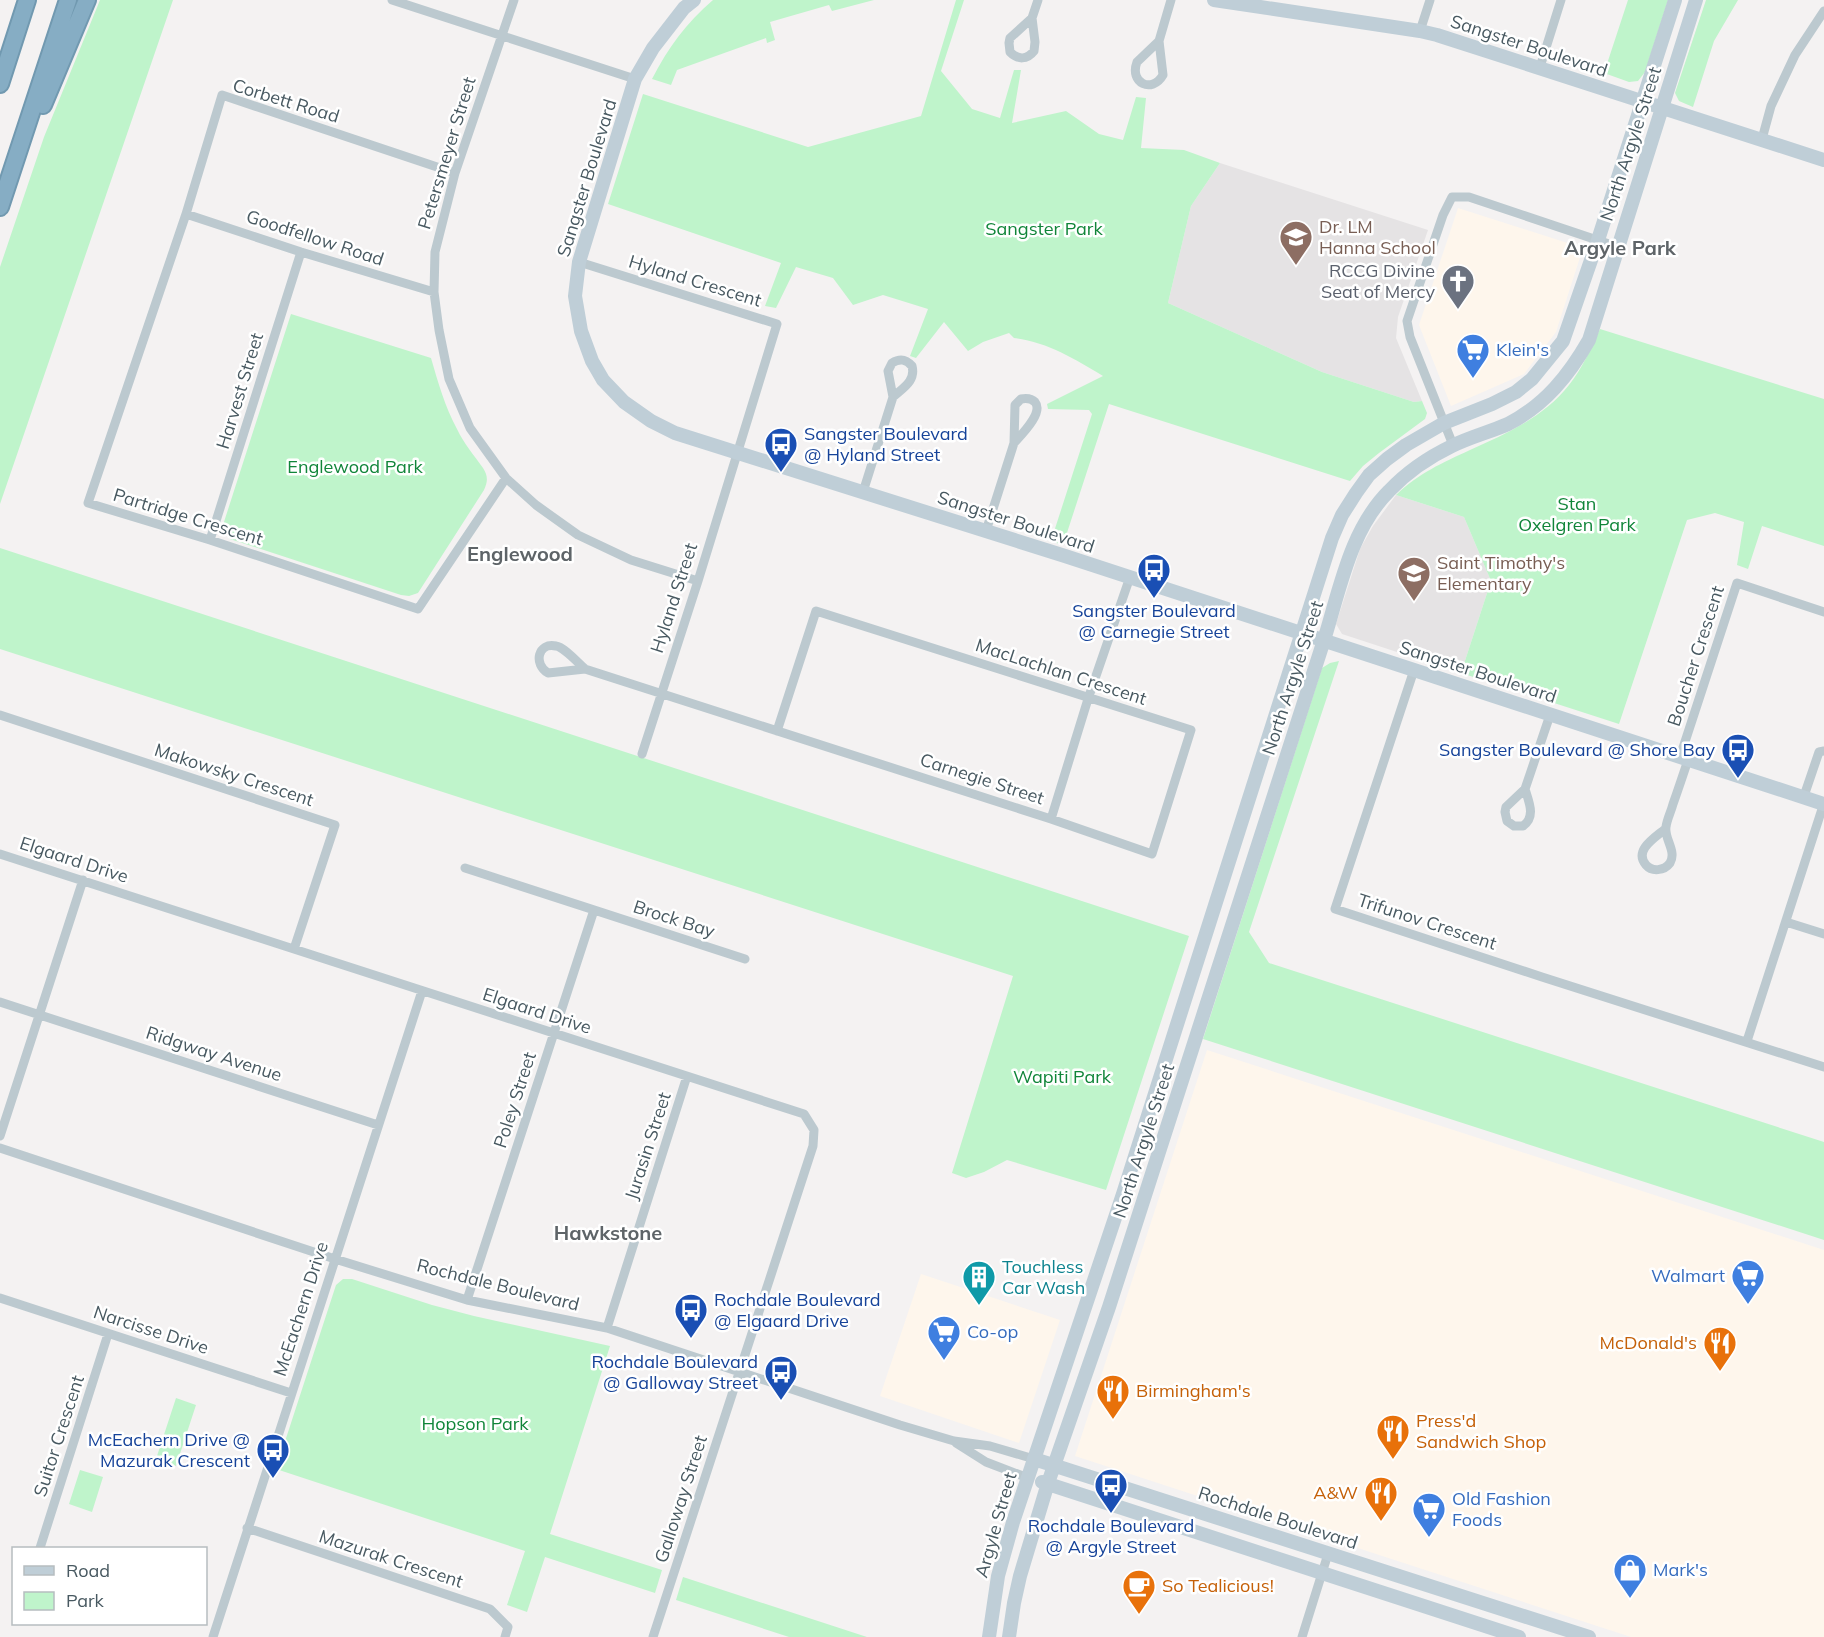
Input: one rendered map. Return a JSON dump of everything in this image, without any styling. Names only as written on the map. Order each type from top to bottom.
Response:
[{"type":"highway","points":[[0,84],[27,0]]},
{"type":"highway","points":[[2,200],[68,0]]},
{"type":"highway","points":[[2,200],[69,47],[87,0]]},
{"type":"street","points":[[392,0],[635,79]]},
{"type":"street","name":"Petersmeyer Street","points":[[514,0],[455,173],[435,252],[434,292],[439,330],[450,379],[470,428],[506,478],[536,505],[578,535],[631,560],[698,581]]},
{"type":"street","name":"Sangster Boulevard","points":[[694,0],[684,8],[653,48],[635,79],[579,262],[575,296],[581,331],[592,361],[603,380],[624,402],[651,421],[675,433],[1130,577],[1824,803]]},
{"type":"street","points":[[1032,18],[1038,0]]},
{"type":"street","points":[[1159,41],[1135,66],[1138,79],[1145,84],[1158,82],[1163,75],[1159,41],[1171,0]]},
{"type":"street","name":"Sangster Boulevard","points":[[1214,0],[1295,6],[1420,31],[1540,67],[1824,160]]},
{"type":"street","points":[[1420,31],[1430,0]]},
{"type":"street","points":[[1540,67],[1561,0]]},
{"type":"street","name":"North Argyle Street","points":[[1034,1459],[1123,1194],[1332,538],[1342,515],[1369,475],[1387,459],[1444,423],[1516,392],[1532,379],[1563,341],[1675,0]]},
{"type":"street","name":"North Argyle Street","points":[[1054,1466],[1109,1307],[1357,537],[1372,512],[1388,492],[1408,474],[1428,459],[1454,445],[1507,424],[1534,408],[1563,380],[1576,363],[1589,340],[1696,0]]},
{"type":"street","points":[[1762,139],[1771,106],[1795,54],[1824,10]]},
{"type":"street","name":"Corbett Road","points":[[186,213],[222,95],[455,173]]},
{"type":"street","points":[[1454,445],[1410,337],[1407,321],[1443,215],[1452,197],[1469,197],[1618,247]]},
{"type":"street","name":"Goodfellow Road","points":[[186,213],[301,252],[434,292]]},
{"type":"street","name":"Partridge Crescent","points":[[186,213],[88,503],[210,540],[418,609],[506,478]]},
{"type":"street","name":"Harvest Street","points":[[210,540],[301,252]]},
{"type":"street","name":"Hyland Crescent","points":[[579,262],[777,324],[737,452]]},
{"type":"street","points":[[863,492],[893,397]]},
{"type":"street","points":[[986,531],[1014,444]]},
{"type":"street","name":"Hyland Street","points":[[642,754],[737,452]]},
{"type":"street","name":"Carnegie Street","points":[[585,669],[1051,819],[1088,699],[1130,577]]},
{"type":"street","name":"Boucher Crescent","points":[[1684,758],[1737,583],[1824,612]]},
{"type":"street","name":"MacLachlan Crescent","points":[[777,731],[816,610],[1088,699],[1191,730],[1152,854],[1051,819]]},
{"type":"street","points":[[548,646],[557,646],[585,669],[548,673],[539,664],[539,655],[548,646]]},
{"type":"street","name":"Trifunov Crescent","points":[[1414,670],[1335,909],[1824,1067]]},
{"type":"street","name":"Makowsky Crescent","points":[[0,715],[335,825],[294,949]]},
{"type":"street","points":[[1526,789],[1550,715]]},
{"type":"street","points":[[1804,796],[1819,752],[1824,751]]},
{"type":"street","points":[[1665,829],[1684,758]]},
{"type":"street","points":[[1747,1041],[1824,803]]},
{"type":"street","name":"Elgaard Drive","points":[[0,854],[804,1114],[814,1130],[813,1146],[740,1372]]},
{"type":"street","name":"Brock Bay","points":[[465,868],[745,959]]},
{"type":"street","points":[[0,1136],[84,880]]},
{"type":"street","name":"Poley Street","points":[[467,1300],[594,910]]},
{"type":"street","points":[[1786,922],[1824,934]]},
{"type":"street","name":"McEachern Drive","points":[[213,1637],[422,991]]},
{"type":"street","points":[[0,1002],[39,1015]]},
{"type":"street","name":"Ridgway Avenue","points":[[39,1015],[378,1125]]},
{"type":"street","name":"Jurasin Street","points":[[606,1328],[687,1076]]},
{"type":"street","name":"Rochdale Boulevard","points":[[0,1148],[467,1300],[606,1328],[900,1425],[954,1441],[990,1446],[1034,1459],[1566,1633],[1589,1637]]},
{"type":"street","name":"Narcisse Drive","points":[[0,1298],[291,1393]]},
{"type":"street","name":"Suitor Crescent","points":[[40,1547],[108,1334]]},
{"type":"street","name":"Galloway Street","points":[[653,1637],[740,1372]]},
{"type":"street","name":"Rochdale Boulevard","points":[[954,1441],[986,1462],[1028,1478],[1519,1637]]},
{"type":"street","name":"Argyle Street","points":[[989,1637],[1000,1563],[1034,1459]]},
{"type":"street","name":"Argyle Street","points":[[1009,1637],[1020,1576],[1054,1466]]},
{"type":"street","name":"Mazurak Crescent","points":[[247,1528],[490,1609],[508,1627],[505,1637]]},
{"type":"street","points":[[1302,1637],[1328,1554]]},
{"type":"shaded area","name":"Dr. LM Hanna School","points":[[1220,163],[1428,230],[1398,317],[1396,338],[1422,401],[1414,402],[1322,372],[1168,303],[1191,206]]},
{"type":"shaded area","points":[[1458,208],[1583,248],[1556,332],[1524,374],[1451,406],[1419,325]]},
{"type":"shaded area","name":"Saint Timothy's Elementary","points":[[1396,495],[1464,517],[1491,581],[1461,673],[1342,634],[1336,624],[1360,549],[1373,526]]},
{"type":"shaded area","points":[[1207,1050],[1824,1250],[1824,1637],[1631,1637],[1075,1456]]},
{"type":"shaded area","points":[[921,1274],[1060,1320],[1019,1443],[880,1396]]},
{"type":"green space","points":[[100,0],[173,0],[0,504],[0,267],[44,137]]},
{"type":"green space","points":[[713,0],[874,0],[832,11],[829,5],[770,22],[775,40],[767,43],[766,38],[677,70],[671,85],[652,79],[678,36]]},
{"type":"green space","name":"Sangster Park","points":[[956,0],[964,0],[941,71],[972,109],[1000,118],[1014,70],[1021,70],[1012,123],[1066,111],[1099,134],[1123,140],[1136,97],[1146,98],[1141,148],[1184,150],[1220,163],[1191,206],[1168,303],[1322,372],[1414,402],[1422,401],[1427,413],[1425,419],[1363,466],[1350,481],[1109,404],[1063,545],[1051,541],[1092,414],[1089,410],[1048,409],[1047,404],[1103,376],[1060,352],[1038,343],[1014,338],[1009,333],[983,342],[968,351],[944,322],[916,358],[910,356],[928,309],[883,295],[853,305],[833,278],[796,267],[776,308],[765,306],[781,263],[608,204],[643,94],[808,147],[921,116]]},
{"type":"green space","points":[[1628,0],[1668,0],[1645,72],[1638,81],[1629,82],[1604,73]]},
{"type":"green space","points":[[1706,0],[1738,0],[1714,41],[1693,107],[1679,101],[1675,93]]},
{"type":"green space","name":"Englewood Park","points":[[291,314],[431,358],[453,421],[463,440],[485,471],[487,479],[484,490],[418,593],[409,596],[401,595],[230,539],[224,532],[223,525]]},
{"type":"green space","name":"Stan Oxelgren Park","points":[[1600,329],[1824,399],[1824,546],[1762,526],[1748,569],[1737,565],[1744,522],[1715,513],[1687,520],[1619,724],[1461,673],[1491,581],[1464,517],[1396,495],[1431,469],[1524,424],[1548,406],[1574,379]]},
{"type":"green space","name":"Wapiti Park","points":[[0,548],[1189,936],[1106,1190],[1007,1160],[966,1178],[952,1173],[1013,976],[0,649]]},
{"type":"green space","points":[[1339,661],[1249,932],[1269,963],[1824,1142],[1824,1240],[1203,1039],[1322,668]]},
{"type":"green space","name":"Hopson Park","points":[[343,1279],[352,1279],[474,1316],[610,1346],[550,1534],[662,1570],[655,1593],[545,1557],[527,1612],[507,1605],[525,1551],[276,1469],[336,1285]]},
{"type":"green space","points":[[176,1398],[196,1405],[176,1466],[156,1459]]},
{"type":"green space","points":[[80,1470],[103,1477],[92,1512],[69,1504]]},
{"type":"green space","points":[[683,1577],[867,1637],[789,1637],[676,1600]]},
{"type":"place","name":"Dr. LM Hanna School","points":[[1296,266]]},
{"type":"place","name":"RCCG Divine Seat of Mercy","points":[[1458,310]]},
{"type":"place","name":"Klein's","points":[[1473,379]]},
{"type":"place","name":"Sangster Boulevard @ Hyland Street","points":[[781,473]]},
{"type":"place","name":"Sangster Boulevard @ Carnegie Street","points":[[1154,599]]},
{"type":"place","name":"Saint Timothy's Elementary","points":[[1414,602]]},
{"type":"place","name":"Sangster Boulevard @ Shore Bay","points":[[1738,779]]},
{"type":"place","name":"Walmart","points":[[1748,1305]]},
{"type":"place","name":"Touchless Car Wash","points":[[979,1306]]},
{"type":"place","name":"Rochdale Boulevard @ Elgaard Drive","points":[[691,1339]]},
{"type":"place","name":"Co-op","points":[[944,1361]]},
{"type":"place","name":"McDonald's","points":[[1720,1372]]},
{"type":"place","name":"Rochdale Boulevard @ Galloway Street","points":[[781,1401]]},
{"type":"place","name":"Birmingham's","points":[[1113,1420]]},
{"type":"place","name":"Press'd Sandwich Shop","points":[[1393,1460]]},
{"type":"place","name":"McEachern Drive @ Mazurak Crescent","points":[[273,1479]]},
{"type":"place","name":"Rochdale Boulevard @ Argyle Street","points":[[1111,1514]]},
{"type":"place","name":"A&W","points":[[1381,1522]]},
{"type":"place","name":"Old Fashion Foods","points":[[1429,1538]]},
{"type":"place","name":"Mark's","points":[[1630,1599]]},
{"type":"place","name":"So Tealicious!","points":[[1139,1615]]},
{"type":"district","name":"Argyle Park","points":[[1620,248]]},
{"type":"district","name":"Englewood","points":[[520,554]]},
{"type":"district","name":"Hawkstone","points":[[608,1233]]}]
